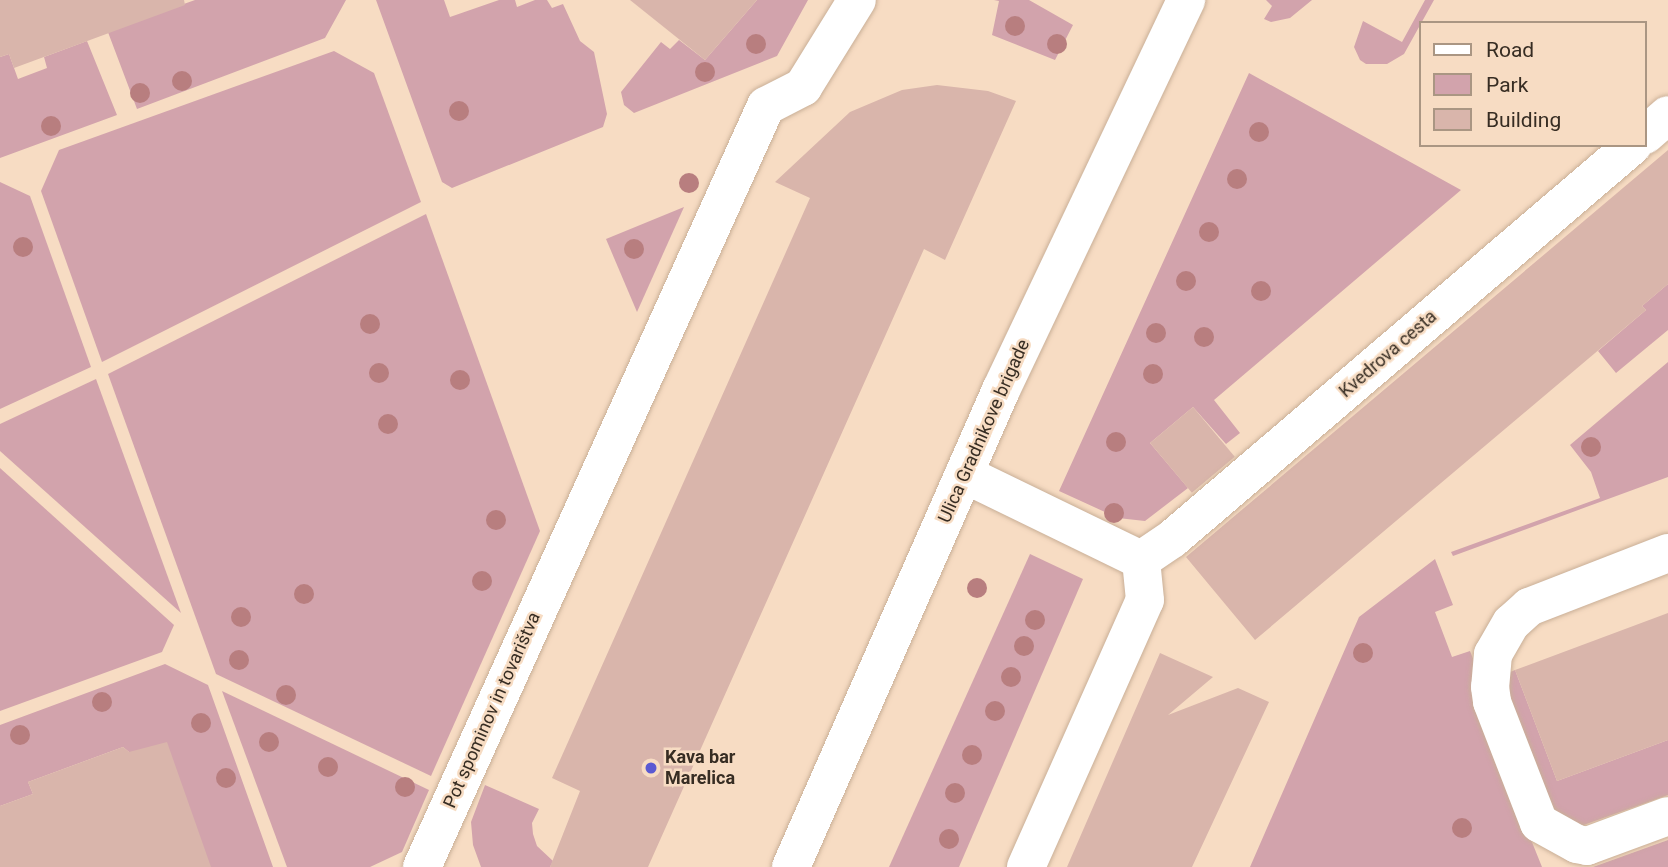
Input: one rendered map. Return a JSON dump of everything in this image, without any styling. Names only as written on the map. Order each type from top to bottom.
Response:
[{"type":"street","name":"Pot spominov in tovarištva","points":[[422,867],[562,552],[766,106],[803,88],[857,0]]},
{"type":"street","name":"Ulica Gradnikove brigade","points":[[791,867],[964,474],[1181,1]]},
{"type":"street","points":[[1647,133],[1668,115]]},
{"type":"street","name":"Kvedrova cesta","points":[[1141,560],[1182,530],[1631,147]]},
{"type":"street","points":[[964,474],[1141,560],[1145,600],[1026,867]]},
{"type":"street","points":[[1668,553],[1529,607],[1511,623],[1493,654],[1490,687],[1492,702],[1539,823],[1577,844],[1587,846],[1668,816]]},
{"type":"green space","points":[[195,0],[346,0],[325,38],[137,109],[103,19],[167,10]]},
{"type":"green space","points":[[376,0],[444,0],[450,17],[499,0],[515,0],[517,7],[535,0],[547,0],[552,8],[563,4],[580,41],[594,52],[607,114],[603,127],[452,188],[442,182]]},
{"type":"green space","points":[[757,0],[808,0],[777,56],[634,113],[624,105],[621,92],[661,42],[670,49],[679,40],[705,60]]},
{"type":"green space","points":[[994,0],[1029,0],[1073,25],[1055,60],[992,35],[999,1]]},
{"type":"green space","points":[[1266,0],[1312,0],[1290,18],[1271,22],[1264,19],[1272,6]]},
{"type":"green space","points":[[1425,0],[1434,0],[1404,54],[1387,64],[1366,64],[1360,60],[1354,47],[1363,21],[1402,42]]},
{"type":"green space","points":[[87,41],[117,115],[0,158],[0,57],[9,54],[18,79],[47,68],[44,57]]},
{"type":"green space","points":[[334,51],[374,73],[421,202],[102,362],[41,191],[59,150]]},
{"type":"green space","points":[[1249,73],[1461,190],[1214,400],[1240,433],[1226,444],[1193,407],[1150,443],[1188,488],[1145,521],[1118,518],[1059,491]]},
{"type":"green space","points":[[0,182],[30,196],[91,367],[0,409]]},
{"type":"green space","points":[[684,207],[637,312],[606,239]]},
{"type":"green space","points":[[426,214],[540,531],[431,776],[216,674],[108,374]]},
{"type":"green space","points":[[1668,284],[1668,330],[1616,373],[1598,351],[1646,310],[1642,306]]},
{"type":"green space","points":[[1668,362],[1668,477],[1453,556],[1451,552],[1600,498],[1591,472],[1570,445]]},
{"type":"green space","points":[[96,379],[181,613],[0,451],[0,424]]},
{"type":"green space","points":[[0,468],[174,625],[162,652],[0,711]]},
{"type":"green space","points":[[1030,554],[1083,579],[959,867],[889,867]]},
{"type":"green space","points":[[1435,559],[1453,605],[1435,612],[1452,657],[1470,651],[1478,671],[1482,718],[1542,867],[1250,867],[1359,617]]},
{"type":"green space","points":[[165,664],[208,685],[273,867],[202,867],[129,752],[123,747],[28,782],[33,794],[0,806],[0,725]]},
{"type":"green space","points":[[1515,670],[1557,781],[1668,740],[1668,795],[1578,827],[1549,812],[1506,700],[1508,673]]},
{"type":"green space","points":[[222,691],[429,790],[402,852],[370,867],[287,867]]},
{"type":"green space","points":[[485,785],[539,809],[532,823],[533,834],[537,846],[553,861],[550,867],[481,867],[473,845],[471,822]]},
{"type":"green space","points":[[1668,840],[1668,867],[1593,867]]},
{"type":"building","points":[[0,0],[184,0],[185,5],[14,68],[9,54],[0,57]]},
{"type":"building","points":[[630,0],[757,0],[705,60]]},
{"type":"building","points":[[937,85],[988,91],[1016,101],[945,260],[924,249],[648,867],[550,867],[580,791],[552,778],[810,198],[775,182],[850,112],[902,90]]},
{"type":"building","points":[[1668,150],[1668,284],[1642,306],[1646,310],[1255,640],[1186,557]]},
{"type":"building","points":[[1193,407],[1235,457],[1192,493],[1150,443]]},
{"type":"building","points":[[1668,613],[1668,740],[1557,781],[1515,670]]},
{"type":"building","points":[[1160,653],[1213,677],[1168,715],[1238,688],[1269,702],[1192,867],[1067,867]]},
{"type":"building","points":[[167,742],[211,867],[0,867],[0,806],[33,794],[28,782],[123,747],[129,752]]},
{"type":"place","name":"Kava bar Marelica","points":[[651,768]]}]
